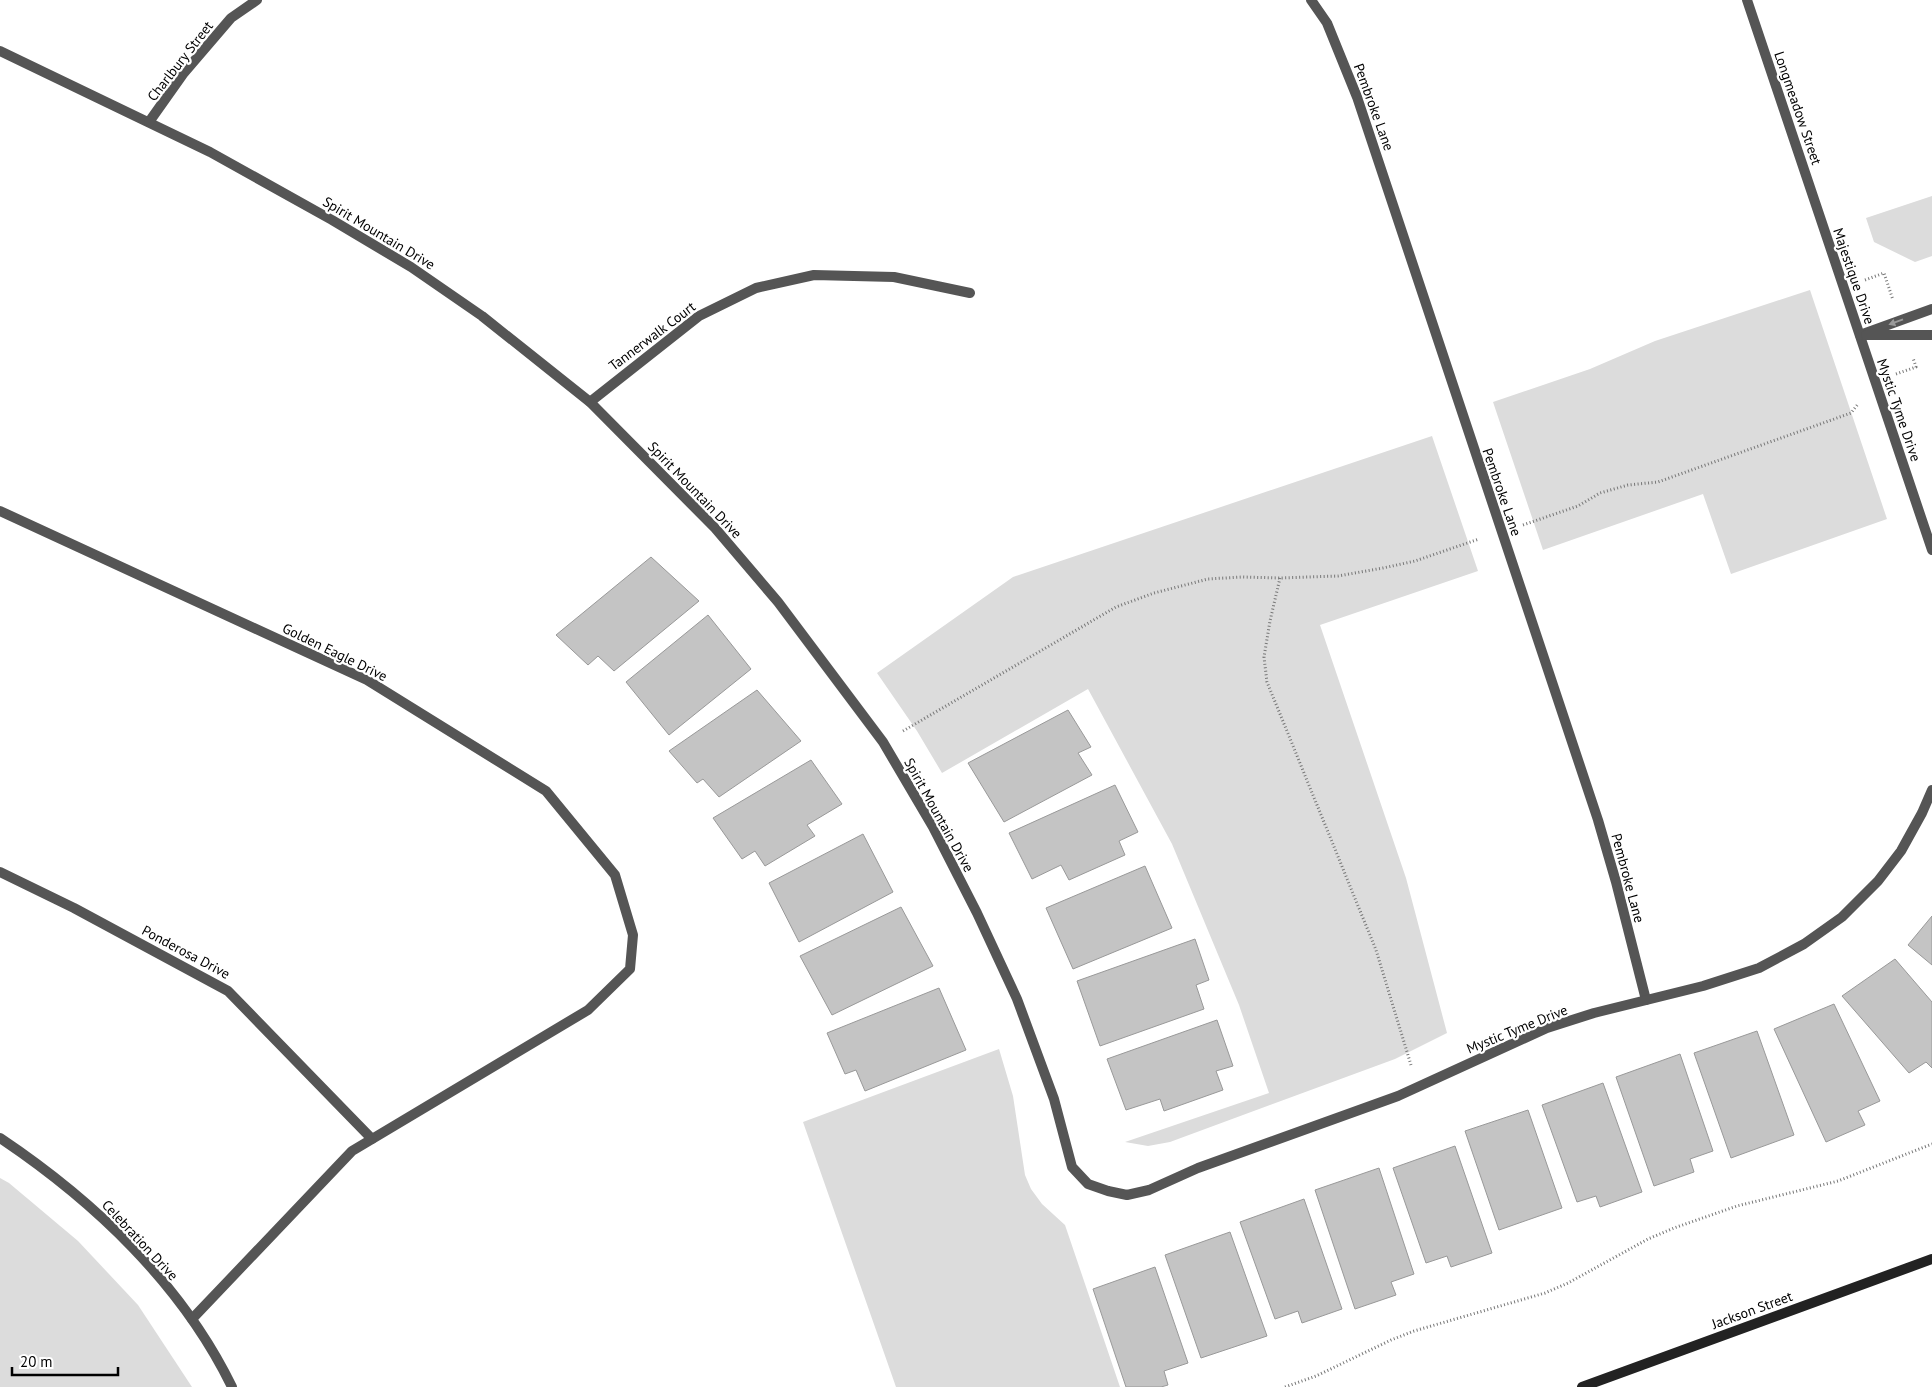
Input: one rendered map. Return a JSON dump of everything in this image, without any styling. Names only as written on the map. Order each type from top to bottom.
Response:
[{"type":"main road","name":"Jackson Street","points":[[1582,1387],[1932,1259]]},
{"type":"street","name":"Charlbury Street","points":[[149,122],[183,74],[231,18],[257,0]]},
{"type":"street","name":"Pembroke Lane","points":[[1311,0],[1327,24],[1357,97],[1598,820],[1646,1000]]},
{"type":"street","name":"Longmeadow Street","points":[[1747,0],[1822,225]]},
{"type":"street","name":"Spirit Mountain Drive","points":[[0,51],[210,152],[332,220],[411,267],[482,316],[590,402],[721,535],[778,602],[883,742],[933,827],[977,913],[1017,999],[1054,1099],[1072,1167],[1088,1184],[1108,1191]]},
{"type":"street","name":"Majestique Drive","points":[[1822,225],[1860,335]]},
{"type":"street","name":"Tannerwalk Court","points":[[590,402],[699,316],[756,288],[814,275],[894,278],[970,293]]},
{"type":"street","points":[[1860,335],[1932,309]]},
{"type":"street","name":"Mystic Tyme Drive","points":[[1860,335],[1932,550]]},
{"type":"street","points":[[1860,335],[1932,335]]},
{"type":"street","name":"Golden Eagle Drive","points":[[0,512],[367,680],[546,791],[614,875],[633,935],[630,969],[588,1010],[372,1139]]},
{"type":"street","name":"Mystic Tyme Drive","points":[[1108,1191],[1127,1194],[1149,1190],[1198,1168],[1398,1096],[1547,1028],[1594,1013],[1703,986],[1759,968],[1804,944],[1842,917],[1878,881],[1901,850],[1922,813],[1932,790]]},
{"type":"street","name":"Ponderosa Drive","points":[[0,872],[74,908],[228,991],[372,1139]]},
{"type":"street","name":"Celebration Drive","points":[[0,1138],[42,1166],[99,1215],[152,1268],[192,1319],[232,1387]]},
{"type":"street","points":[[192,1319],[352,1151],[372,1139]]},
{"type":"path","points":[[1534,521],[1578,506],[1600,493],[1628,485],[1658,482],[1851,412]]},
{"type":"path","points":[[912,726],[1116,607],[1154,593],[1208,579],[1338,576],[1415,561],[1468,543]]},
{"type":"path","points":[[1280,578],[1264,657],[1267,682],[1376,950],[1407,1053]]},
{"type":"path","points":[[1285,1387],[1316,1376],[1414,1331],[1545,1293],[1568,1283],[1648,1239],[1674,1228],[1737,1206],[1838,1181],[1932,1144]]},
{"type":"shaded area","points":[[1932,196],[1932,256],[1915,262],[1874,242],[1866,218]]},
{"type":"shaded area","points":[[1810,290],[1887,519],[1731,574],[1703,494],[1543,550],[1493,402],[1590,369],[1655,341]]},
{"type":"shaded area","points":[[1432,436],[1478,571],[1320,625],[1406,878],[1447,1033],[1395,1059],[1170,1142],[1148,1146],[1125,1142],[1269,1093],[1239,1005],[1172,844],[1088,689],[942,773],[917,731],[877,673],[1013,577]]},
{"type":"shaded area","points":[[999,1049],[1013,1096],[1025,1175],[1031,1189],[1042,1204],[1065,1225],[1120,1387],[896,1387],[803,1122]]},
{"type":"shaded area","points":[[0,1178],[9,1183],[78,1241],[138,1305],[192,1387],[0,1387]]},
{"type":"building","points":[[651,557],[699,601],[614,671],[598,656],[588,665],[556,635]]},
{"type":"building","points":[[708,615],[751,669],[669,735],[626,682]]},
{"type":"building","points":[[757,690],[801,741],[719,797],[703,779],[697,783],[669,751]]},
{"type":"building","points":[[1068,710],[1091,747],[1078,753],[1092,775],[1004,822],[968,763]]},
{"type":"building","points":[[811,760],[842,804],[807,825],[815,836],[765,866],[755,851],[742,859],[713,818]]},
{"type":"building","points":[[1115,785],[1138,832],[1119,841],[1125,855],[1069,880],[1061,865],[1032,879],[1009,833]]},
{"type":"building","points":[[863,834],[893,892],[799,942],[769,883]]},
{"type":"building","points":[[1145,866],[1172,928],[1073,969],[1046,908]]},
{"type":"building","points":[[901,907],[933,966],[832,1015],[800,956]]},
{"type":"building","points":[[1932,916],[1932,965],[1908,945]]},
{"type":"building","points":[[1195,939],[1209,980],[1196,985],[1204,1009],[1100,1046],[1077,981]]},
{"type":"building","points":[[1895,959],[1932,1002],[1932,1068],[1926,1062],[1909,1073],[1842,996]]},
{"type":"building","points":[[939,988],[966,1050],[865,1091],[856,1070],[845,1074],[827,1033]]},
{"type":"building","points":[[1834,1004],[1880,1101],[1858,1111],[1865,1125],[1826,1142],[1774,1029]]},
{"type":"building","points":[[1217,1020],[1233,1066],[1216,1071],[1223,1090],[1164,1111],[1160,1099],[1126,1110],[1107,1059]]},
{"type":"building","points":[[1757,1031],[1794,1135],[1731,1158],[1694,1053]]},
{"type":"building","points":[[1680,1054],[1713,1151],[1690,1159],[1694,1172],[1654,1186],[1616,1077]]},
{"type":"building","points":[[1603,1083],[1642,1192],[1600,1207],[1596,1196],[1577,1202],[1542,1105]]},
{"type":"building","points":[[1528,1110],[1562,1208],[1499,1230],[1465,1131]]},
{"type":"building","points":[[1455,1146],[1492,1253],[1451,1267],[1447,1256],[1426,1263],[1393,1168]]},
{"type":"building","points":[[1379,1168],[1414,1274],[1391,1282],[1396,1295],[1355,1309],[1315,1190]]},
{"type":"building","points":[[1304,1199],[1342,1309],[1302,1323],[1298,1311],[1275,1319],[1240,1222]]},
{"type":"building","points":[[1230,1232],[1267,1336],[1201,1358],[1165,1255]]},
{"type":"building","points":[[1155,1267],[1188,1363],[1164,1371],[1168,1385],[1161,1387],[1126,1387],[1093,1289]]}]
